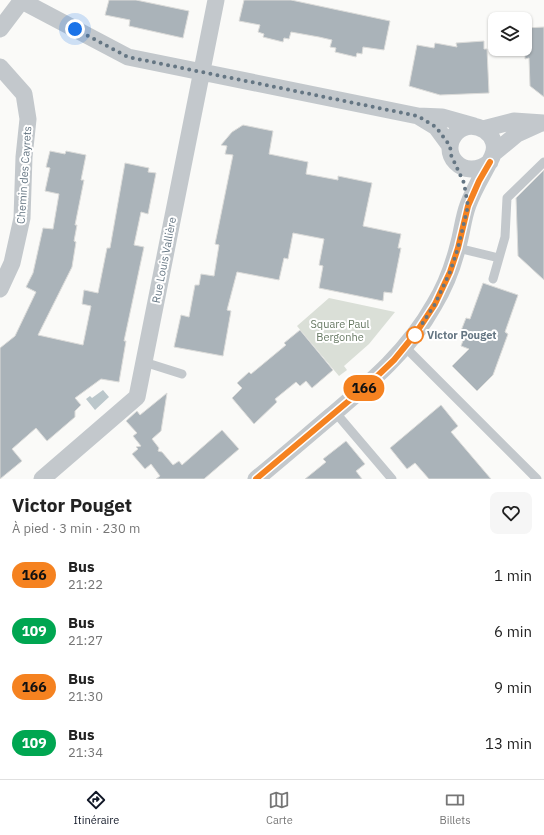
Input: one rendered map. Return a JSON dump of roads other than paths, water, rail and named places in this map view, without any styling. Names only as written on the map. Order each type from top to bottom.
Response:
[{"type":"street","points":[[0,29],[21,0],[128,57],[418,116],[442,117],[479,127],[490,135],[494,144],[492,158],[479,181],[468,206],[458,248],[450,272],[435,304],[416,333],[405,347],[370,383],[256,479]]},
{"type":"street","name":"Rue Louis Vallière","points":[[42,479],[137,397],[216,0]]},
{"type":"street","name":"Chemin des Cayrets","points":[[0,67],[24,94],[28,119],[24,156],[22,218],[12,263],[0,289]]},
{"type":"street","points":[[418,116],[436,127],[450,146]]},
{"type":"street","points":[[468,206],[464,183],[451,155],[450,146],[453,137],[458,130],[466,126],[479,127],[514,121],[542,123]]},
{"type":"street","points":[[456,163],[464,168],[473,170],[482,168],[517,134],[542,123]]},
{"type":"lane","points":[[493,278],[505,236],[507,198],[544,162]]},
{"type":"lane","points":[[458,248],[499,258]]},
{"type":"lane","points":[[405,347],[537,479]]},
{"type":"lane","points":[[144,362],[182,374]]},
{"type":"lane","points":[[335,412],[392,479]]},
{"type":"place","name":"Victor Pouget","points":[[415,335]]},
{"type":"park label","name":"Square Paul Bergonhe","points":[[340,330]]}]
